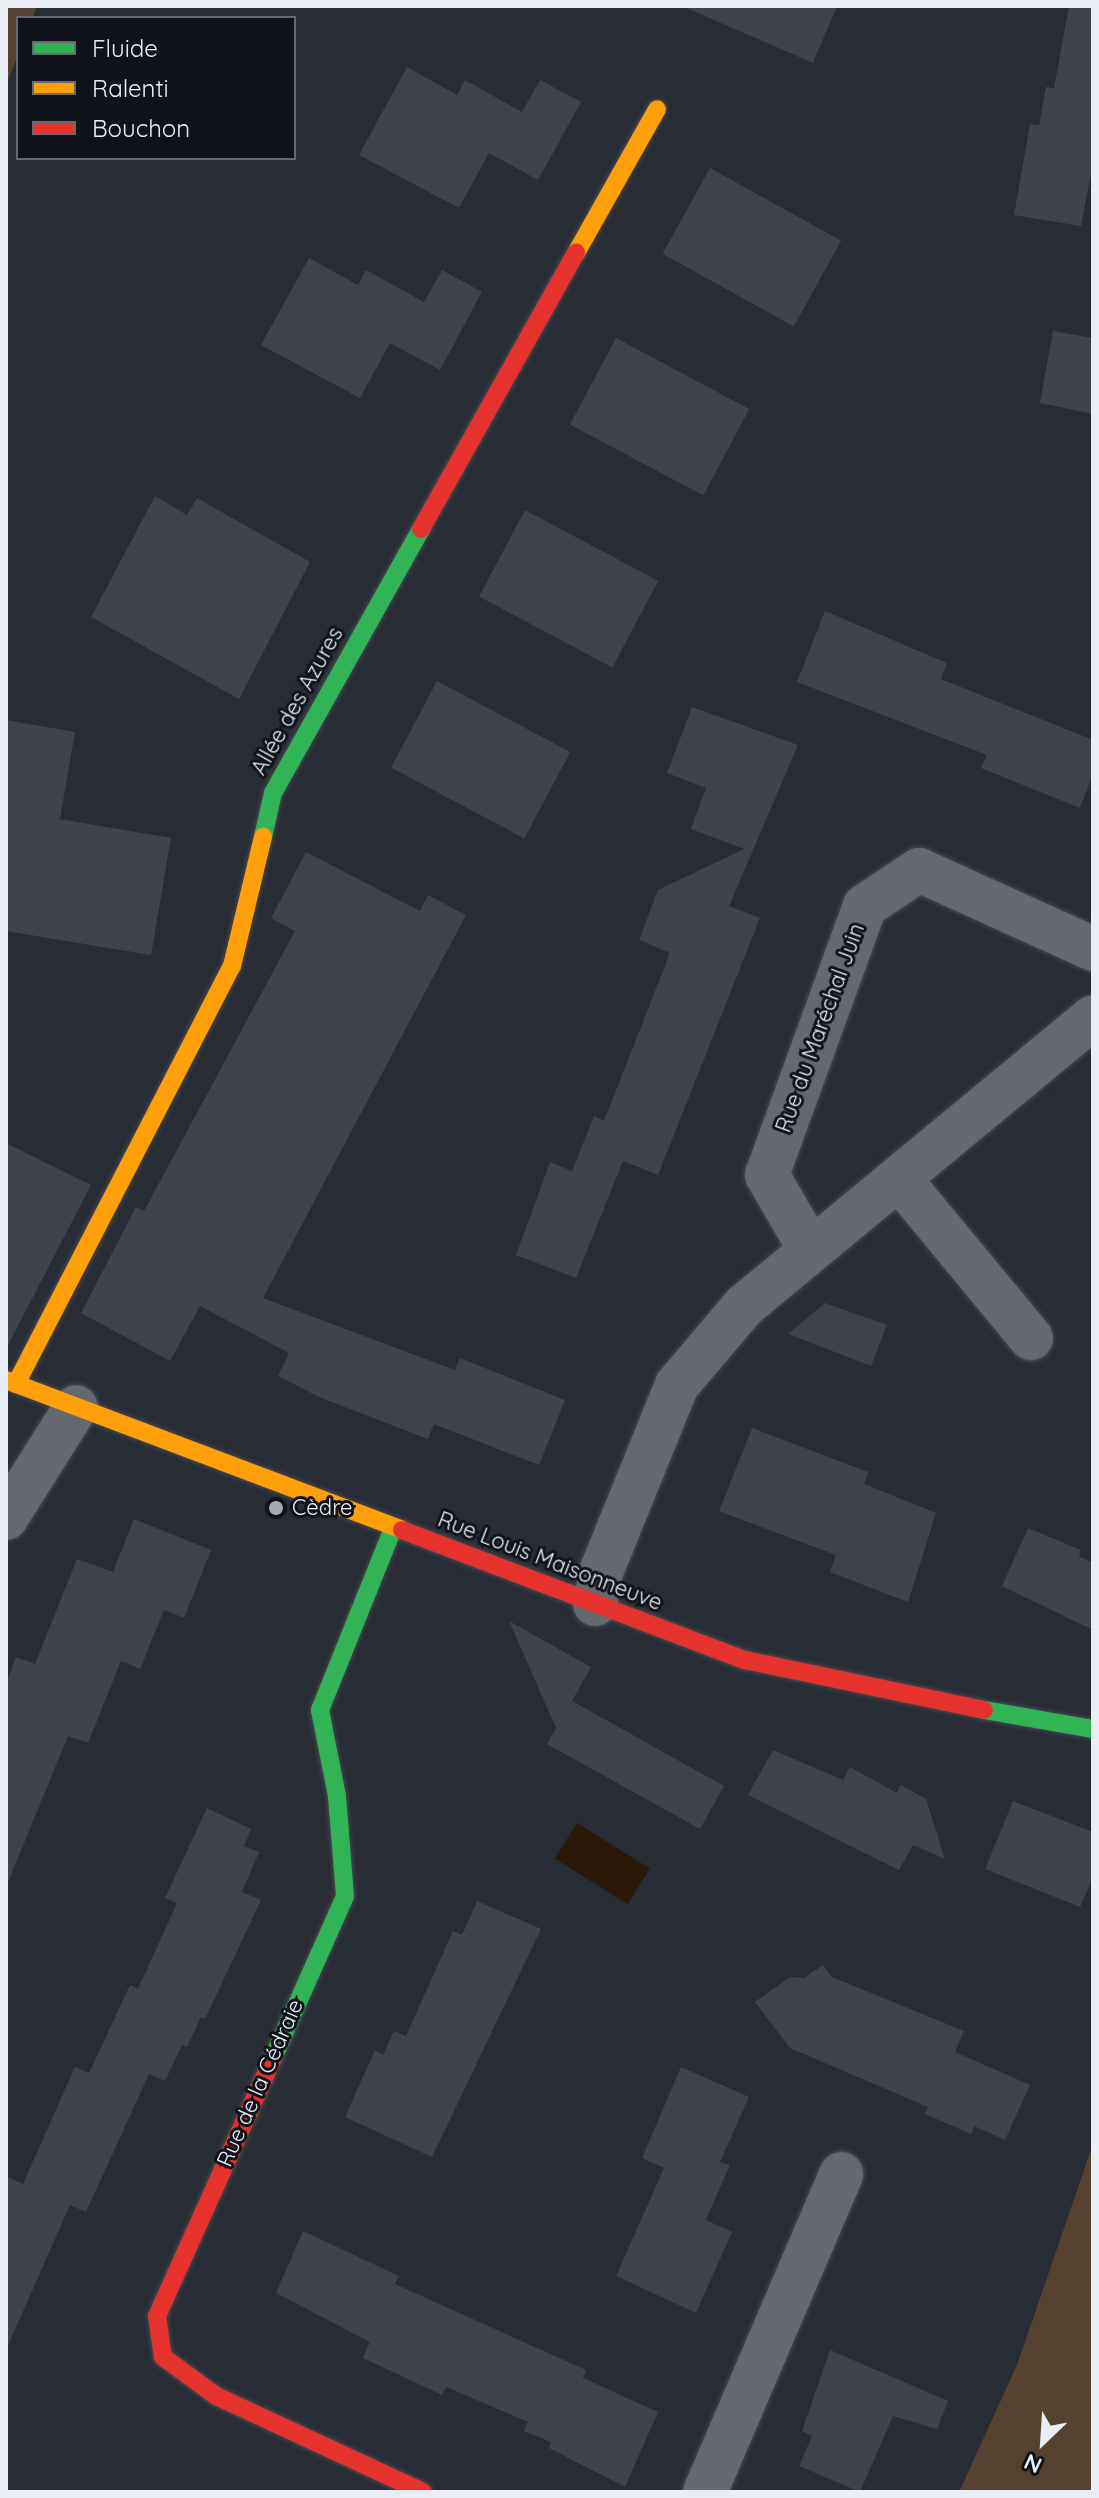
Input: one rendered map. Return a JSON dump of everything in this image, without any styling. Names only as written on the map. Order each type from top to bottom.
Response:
[{"type":"street","name":"Allée des Azures","points":[[11,1382],[232,966],[273,793],[657,109]]},
{"type":"street","name":"Rue du Maréchal Juin","points":[[810,1249],[767,1175],[865,906],[919,870],[1093,949]]},
{"type":"street","points":[[595,1604],[601,1572],[677,1385],[744,1306],[810,1249],[901,1181],[1093,1017]]},
{"type":"street","points":[[901,1181],[1031,1338]]},
{"type":"street","name":"Rue Louis Maisonneuve","points":[[11,1382],[745,1660],[900,1696],[1093,1729]]},
{"type":"street","points":[[6,1518],[76,1407]]},
{"type":"street","name":"Rue de la Cédraie","points":[[393,1528],[320,1710],[337,1796],[345,1896],[157,2316],[163,2357],[216,2396],[423,2492]]},
{"type":"street","points":[[705,2492],[841,2174]]},
{"type":"shaded area","points":[[6,6],[37,6],[33,16],[16,16],[16,60],[6,85]]},
{"type":"shaded area","points":[[577,1823],[650,1869],[628,1904],[555,1859]]},
{"type":"shaded area","points":[[1093,2144],[1093,2492],[959,2492],[1017,2365]]},
{"type":"building","points":[[682,6],[837,6],[813,63]]},
{"type":"building","points":[[1069,6],[1093,6],[1093,163],[1081,226],[1014,215],[1030,124],[1039,125],[1046,87],[1054,88]]},
{"type":"building","points":[[407,67],[457,95],[465,80],[522,112],[540,80],[581,102],[538,180],[489,153],[459,208],[359,155]]},
{"type":"building","points":[[710,168],[841,241],[794,326],[662,254]]},
{"type":"building","points":[[309,258],[358,285],[366,270],[424,302],[442,270],[482,292],[440,370],[390,343],[360,398],[261,345]]},
{"type":"building","points":[[1053,331],[1093,338],[1093,414],[1040,403]]},
{"type":"building","points":[[616,338],[749,409],[703,495],[570,425]]},
{"type":"building","points":[[155,496],[187,515],[197,498],[310,562],[239,699],[91,617]]},
{"type":"building","points":[[525,510],[658,581],[612,667],[479,597]]},
{"type":"building","points":[[825,611],[947,663],[941,679],[1093,740],[1093,774],[1080,808],[981,768],[987,755],[797,682]]},
{"type":"building","points":[[437,681],[570,752],[524,838],[391,768]]},
{"type":"building","points":[[692,707],[798,745],[729,906],[760,918],[658,1175],[623,1161],[576,1278],[516,1255],[550,1162],[572,1171],[594,1116],[604,1121],[670,953],[639,940],[658,890],[744,849],[691,829],[706,788],[667,773]]},
{"type":"building","points":[[6,720],[75,732],[60,819],[171,838],[151,955],[6,931]]},
{"type":"building","points":[[306,852],[420,911],[428,895],[466,915],[263,1298],[455,1370],[460,1358],[565,1400],[539,1465],[434,1424],[428,1439],[319,1397],[278,1376],[289,1353],[200,1306],[170,1361],[81,1313],[136,1207],[144,1211],[295,931],[271,918]]},
{"type":"building","points":[[6,1143],[91,1185],[6,1349]]},
{"type":"building","points":[[825,1303],[887,1325],[871,1366],[788,1334]]},
{"type":"building","points":[[752,1428],[868,1472],[864,1484],[936,1513],[908,1602],[830,1572],[836,1555],[719,1511]]},
{"type":"building","points":[[134,1519],[211,1550],[184,1618],[164,1610],[140,1669],[121,1661],[88,1743],[68,1736],[6,1887],[6,1683],[16,1657],[35,1664],[77,1559],[113,1572]]},
{"type":"building","points":[[1028,1528],[1081,1550],[1079,1556],[1093,1563],[1093,1630],[1002,1586]]},
{"type":"building","points":[[509,1621],[591,1667],[572,1701],[724,1786],[700,1829],[547,1744],[556,1728]]},
{"type":"building","points":[[773,1750],[843,1780],[850,1767],[897,1793],[901,1785],[926,1799],[945,1859],[913,1845],[899,1870],[748,1795]]},
{"type":"building","points":[[1013,1801],[1093,1832],[1093,1877],[1080,1907],[985,1869]]},
{"type":"building","points":[[207,1808],[251,1829],[244,1846],[259,1852],[242,1892],[261,1900],[205,2019],[201,2017],[187,2047],[182,2045],[165,2081],[149,2074],[86,2212],[70,2205],[6,2350],[6,2176],[23,2184],[75,2067],[89,2073],[130,1985],[138,1989],[177,1903],[165,1898]]},
{"type":"building","points":[[477,1901],[541,1929],[432,2157],[345,2117],[375,2050],[383,2055],[394,2031],[406,2036],[453,1931],[462,1935]]},
{"type":"building","points":[[823,1965],[832,1977],[964,2031],[955,2052],[1030,2085],[1005,2140],[974,2126],[971,2134],[925,2114],[928,2107],[790,2048],[755,2002],[790,1977],[804,1978]]},
{"type":"building","points":[[681,2067],[749,2097],[720,2162],[730,2165],[706,2220],[732,2232],[696,2313],[616,2276],[664,2168],[642,2158]]},
{"type":"building","points":[[303,2231],[399,2276],[395,2284],[586,2370],[583,2378],[658,2412],[625,2487],[549,2448],[551,2442],[524,2431],[528,2422],[446,2387],[442,2395],[363,2358],[370,2342],[276,2293]]},
{"type":"building","points":[[830,2350],[948,2401],[937,2429],[893,2416],[860,2492],[799,2466],[812,2436],[802,2431]]},
{"type":"traffic: fast","points":[[263,837],[273,793],[421,529]]},
{"type":"traffic: fast","points":[[273,2058],[345,1896],[337,1796],[320,1710],[393,1528]]},
{"type":"traffic: fast","points":[[984,1710],[1093,1729]]},
{"type":"traffic: slow","points":[[576,253],[657,109]]},
{"type":"traffic: slow","points":[[16,1384],[232,966],[263,837]]},
{"type":"traffic: slow","points":[[6,1380],[402,1530]]},
{"type":"traffic: jam","points":[[421,529],[576,253]]},
{"type":"traffic: jam","points":[[402,1530],[745,1660],[984,1710]]},
{"type":"traffic: jam","points":[[273,2058],[157,2316],[163,2357],[216,2396],[423,2492]]},
{"type":"place","name":"Cèdre","points":[[276,1508]]}]
